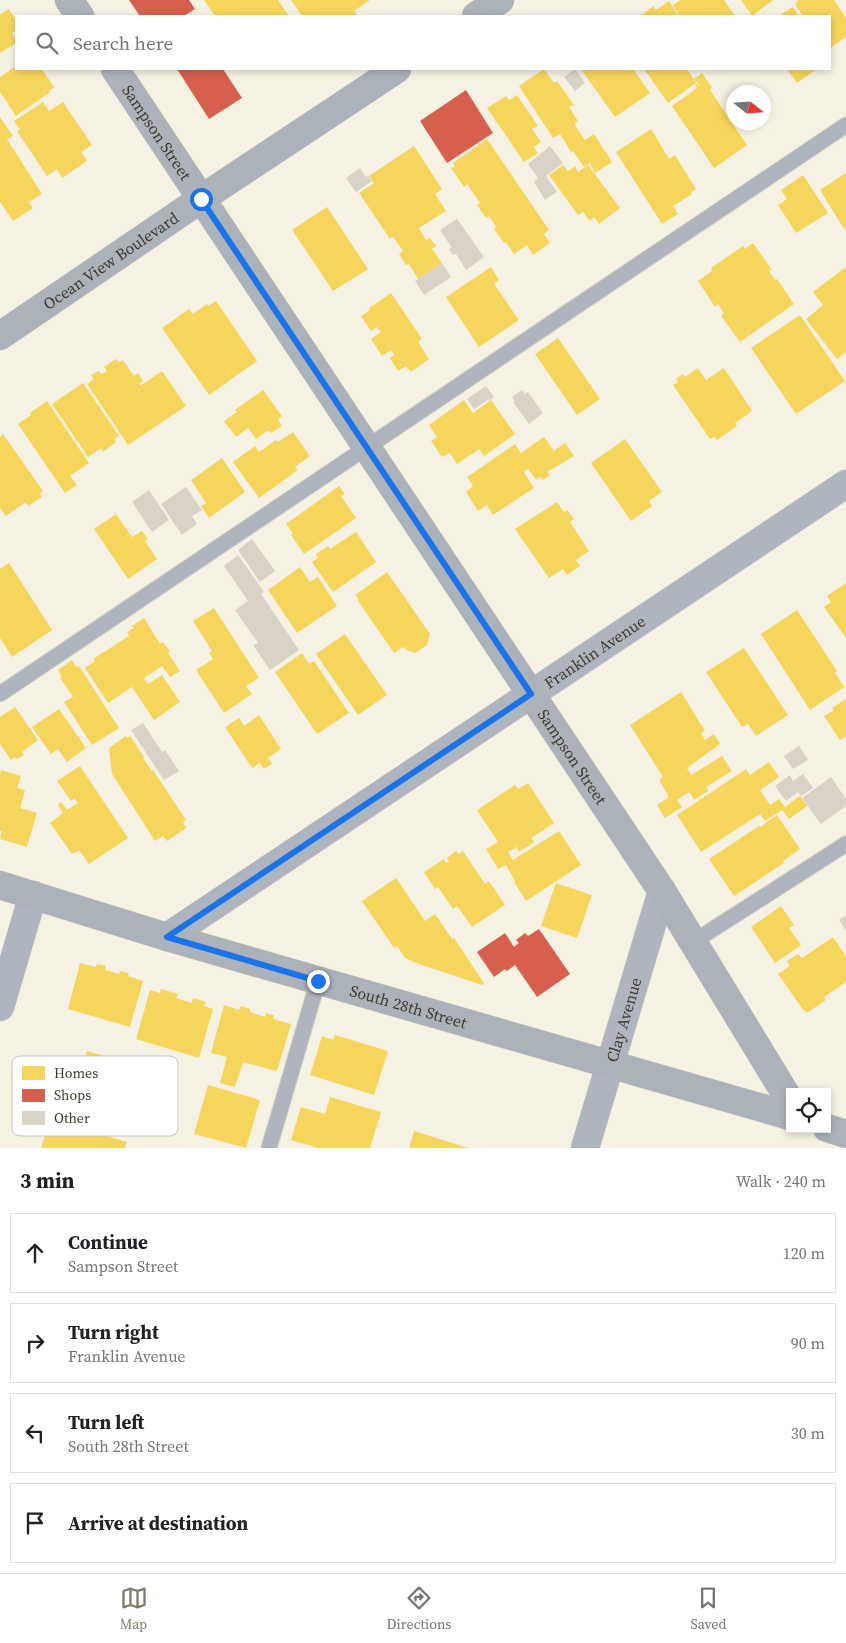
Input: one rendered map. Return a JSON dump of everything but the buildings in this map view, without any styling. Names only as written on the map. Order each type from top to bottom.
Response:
[{"type":"street","points":[[69,0],[79,15]]},
{"type":"street","points":[[478,15],[500,0]]},
{"type":"street","name":"Sampson Street","points":[[116,70],[662,891],[786,1094]]},
{"type":"street","name":"Ocean View Boulevard","points":[[0,336],[201,199],[395,70]]},
{"type":"street","name":"Franklin Avenue","points":[[167,937],[846,484]]},
{"type":"street","name":"South 28th Street","points":[[0,886],[318,981],[786,1115]]},
{"type":"street","name":"Clay Avenue","points":[[585,1148],[662,891]]},
{"type":"street","points":[[0,1007],[33,895]]},
{"type":"street","points":[[831,1129],[846,1134]]},
{"type":"lane","points":[[0,694],[846,125]]},
{"type":"lane","points":[[693,942],[846,844]]},
{"type":"lane","points":[[269,1148],[318,981]]},
{"type":"route","points":[[201,199],[531,694],[167,937],[318,981]]}]
